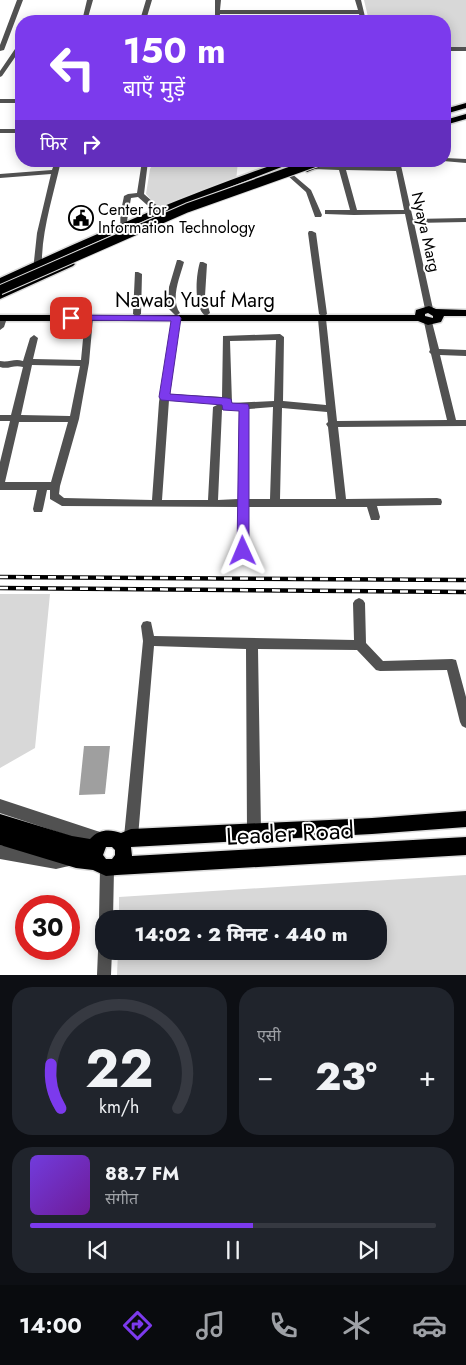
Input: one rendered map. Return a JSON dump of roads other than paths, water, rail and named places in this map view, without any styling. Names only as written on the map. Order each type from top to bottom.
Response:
[{"type":"main road","points":[[451,112],[466,107]]},
{"type":"main road","points":[[451,119],[466,114]]},
{"type":"main road","points":[[0,282],[123,224],[276,167]]},
{"type":"main road","points":[[0,289],[134,224],[225,187],[285,167]]},
{"type":"main road","points":[[0,289],[178,211],[226,192],[306,167]]},
{"type":"main road","points":[[0,296],[168,219],[231,193],[308,167]]},
{"type":"main road","name":"Nawab Yusuf Marg","points":[[1,319],[137,314],[176,316],[206,313],[322,316]]},
{"type":"main road","name":"Nawab Yusuf Marg","points":[[1,319],[429,315],[466,313]]},
{"type":"main road","name":"Nawab Yusuf Marg","points":[[429,315],[466,318]]},
{"type":"main road","name":"Leader Road","points":[[466,819],[126,840],[113,838],[104,857],[466,846]]},
{"type":"main road","points":[[0,822],[76,859],[104,857]]},
{"type":"main road","points":[[0,837],[81,847],[120,863],[126,840]]},
{"type":"street","points":[[15,50],[0,50],[20,0]]},
{"type":"street","points":[[86,15],[90,0]]},
{"type":"street","points":[[144,15],[148,0]]},
{"type":"street","points":[[218,0],[217,12],[361,12]]},
{"type":"street","points":[[358,0],[362,15]]},
{"type":"street","points":[[451,49],[466,49]]},
{"type":"street","points":[[0,75],[15,55]]},
{"type":"street","points":[[0,100],[15,101]]},
{"type":"street","points":[[0,131],[15,131]]},
{"type":"street","points":[[451,159],[466,159]]},
{"type":"street","points":[[39,278],[37,265],[39,246],[56,167]]},
{"type":"street","points":[[140,195],[144,167]]},
{"type":"street","points":[[336,167],[360,167]]},
{"type":"street","name":"Nyaya Marg","points":[[397,167],[429,315],[434,352],[452,423]]},
{"type":"street","points":[[342,168],[354,213]]},
{"type":"street","points":[[0,176],[55,172]]},
{"type":"street","points":[[290,174],[309,191],[318,215]]},
{"type":"street","points":[[129,237],[123,224],[128,196],[140,195],[168,219]]},
{"type":"street","points":[[328,212],[408,212]]},
{"type":"street","points":[[410,221],[466,220]]},
{"type":"street","points":[[312,233],[322,316],[331,424],[341,503]]},
{"type":"street","points":[[157,504],[165,397],[176,316],[172,308],[173,287],[180,262]]},
{"type":"street","points":[[203,264],[201,299],[202,308],[206,313]]},
{"type":"street","points":[[137,314],[138,274]]},
{"type":"street","points":[[89,318],[85,363],[74,419],[54,486],[54,496],[62,502],[157,504],[437,502]]},
{"type":"street","points":[[227,404],[226,338],[280,337],[275,503]]},
{"type":"street","points":[[34,338],[0,484],[54,486]]},
{"type":"street","points":[[434,352],[466,353]]},
{"type":"street","points":[[0,364],[6,366],[16,362],[25,365],[28,362],[85,363]]},
{"type":"street","points":[[165,397],[244,407],[278,404],[330,409]]},
{"type":"street","points":[[213,504],[218,407],[227,404]]},
{"type":"street","points":[[243,551],[244,407]]},
{"type":"street","points":[[0,418],[74,419]]},
{"type":"street","points":[[331,424],[466,423]]},
{"type":"street","points":[[38,509],[43,486]]},
{"type":"street","points":[[371,503],[376,516]]},
{"type":"street","points":[[359,603],[360,644],[380,666],[452,664],[466,722]]},
{"type":"street","points":[[126,840],[149,641],[147,626]]},
{"type":"street","points":[[149,641],[252,644],[360,644]]},
{"type":"street","points":[[252,644],[254,831]]},
{"type":"street","points":[[0,806],[104,857],[106,910]]},
{"type":"street","points":[[0,852],[56,862],[76,859]]},
{"type":"street","points":[[104,975],[105,960]]},
{"type":"railway","points":[[0,577],[466,580]]},
{"type":"railway","points":[[0,588],[466,592]]},
{"type":"place","name":"Center for Information Technology","points":[[81,218]]}]
